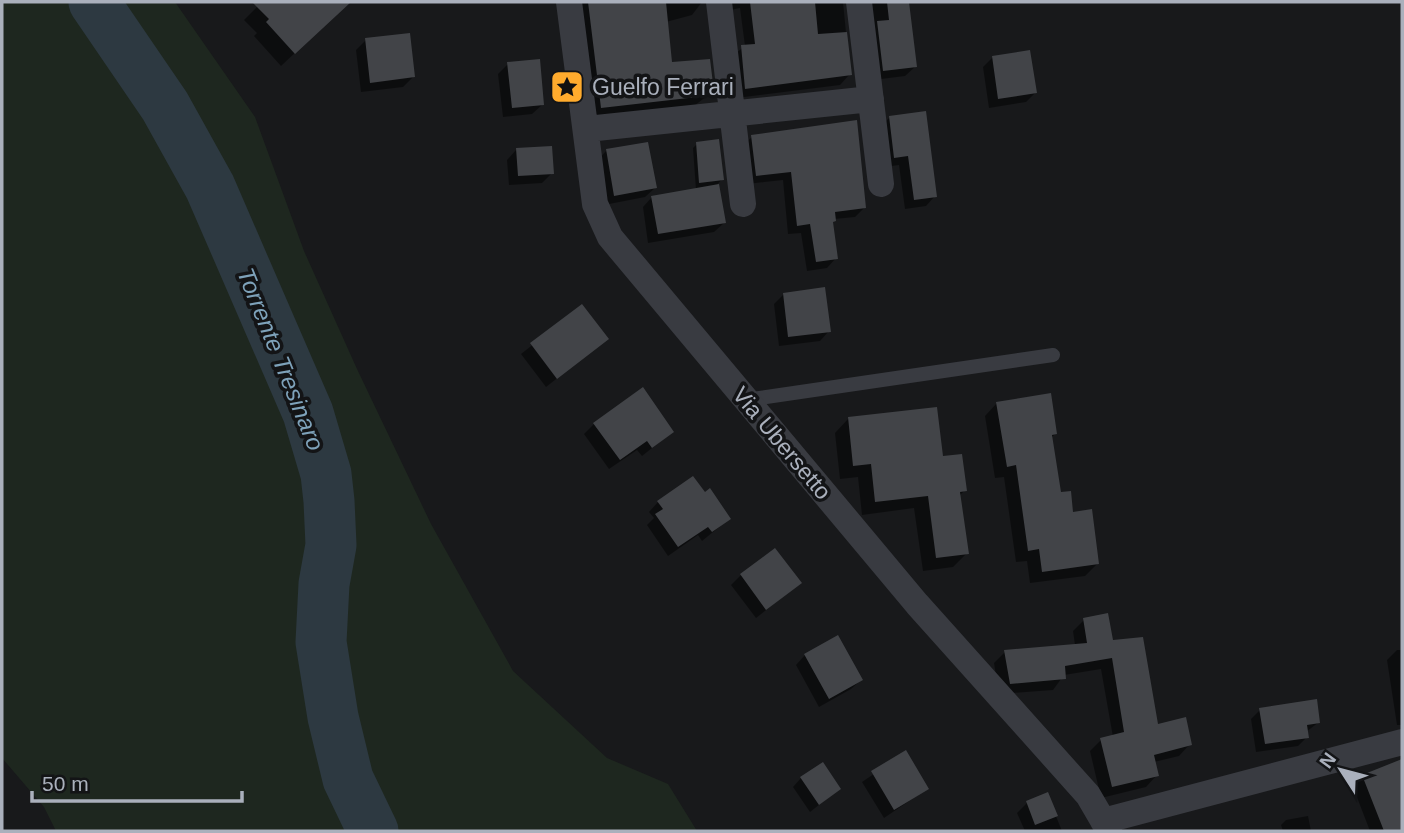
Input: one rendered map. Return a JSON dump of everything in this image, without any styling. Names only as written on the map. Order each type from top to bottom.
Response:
[{"type":"street","name":"Via Ubersetto","points":[[569,2],[595,204],[610,237],[917,604],[1088,795],[1106,826]]},
{"type":"street","points":[[719,2],[743,204]]},
{"type":"street","points":[[859,2],[881,184]]},
{"type":"street","points":[[587,129],[872,99]]},
{"type":"street","points":[[1106,826],[1402,742]]},
{"type":"lane","points":[[746,400],[1053,355]]},
{"type":"shaded area","points":[[2,2],[175,2],[255,117],[304,251],[357,369],[431,524],[513,671],[607,758],[668,784],[697,831],[56,831],[44,807],[2,758]]},
{"type":"building","points":[[252,2],[351,2],[295,54],[266,22],[269,19]]},
{"type":"building","points":[[588,2],[666,2],[672,62],[710,59],[714,92],[706,93],[706,96],[601,108]]},
{"type":"building","points":[[750,2],[815,2],[818,34],[847,32],[852,75],[745,89],[741,45],[755,44]]},
{"type":"building","points":[[887,2],[909,2],[917,67],[883,71],[877,21],[889,20]]},
{"type":"building","points":[[410,33],[415,77],[370,83],[365,38]]},
{"type":"building","points":[[1030,50],[1037,93],[998,99],[992,56]]},
{"type":"building","points":[[540,59],[544,105],[512,108],[507,62]]},
{"type":"building","points":[[926,111],[937,197],[914,200],[908,156],[894,158],[889,116]]},
{"type":"building","points":[[857,120],[866,208],[835,212],[836,221],[833,222],[838,259],[816,262],[810,224],[797,226],[791,172],[756,176],[751,135]]},
{"type":"building","points":[[719,139],[724,180],[699,183],[696,142]]},
{"type":"building","points":[[648,142],[657,188],[614,196],[606,149]]},
{"type":"building","points":[[552,146],[554,174],[518,176],[516,148]]},
{"type":"building","points":[[719,184],[726,223],[658,234],[651,196]]},
{"type":"building","points":[[825,287],[831,332],[788,337],[783,293]]},
{"type":"building","points":[[582,304],[609,339],[557,379],[530,343]]},
{"type":"building","points":[[643,387],[674,432],[652,448],[647,441],[620,460],[593,423]]},
{"type":"building","points":[[1051,393],[1057,434],[1052,435],[1061,492],[1071,491],[1073,512],[1092,509],[1099,564],[1042,572],[1039,549],[1028,551],[1016,465],[1007,467],[996,402]]},
{"type":"building","points":[[937,407],[943,456],[962,454],[967,491],[960,492],[969,554],[936,558],[928,496],[875,502],[871,464],[853,466],[848,417]]},
{"type":"building","points":[[693,476],[705,492],[710,488],[731,519],[712,532],[708,527],[678,547],[655,514],[663,509],[657,501]]},
{"type":"building","points":[[775,548],[802,583],[766,610],[740,574]]},
{"type":"building","points":[[1108,613],[1113,640],[1143,637],[1158,724],[1186,717],[1192,745],[1154,755],[1159,776],[1112,787],[1100,738],[1124,732],[1112,658],[1065,666],[1066,679],[1010,684],[1004,650],[1087,643],[1083,618]]},
{"type":"building","points":[[838,635],[863,680],[829,699],[804,654]]},
{"type":"building","points":[[1317,699],[1320,723],[1307,725],[1309,738],[1265,744],[1259,708]]},
{"type":"building","points":[[906,750],[929,789],[894,810],[871,771]]},
{"type":"building","points":[[1402,759],[1402,831],[1384,831],[1362,775]]},
{"type":"building","points":[[823,762],[841,789],[819,805],[800,777]]},
{"type":"building","points":[[1048,792],[1058,816],[1035,825],[1026,801]]},
{"type":"waterway","name":"Torrente Tresinaro","points":[[94,2],[165,106],[210,187],[308,413],[326,474],[329,501],[331,545],[324,584],[321,642],[333,717],[348,779],[373,831]]},
{"type":"place","name":"Guelfo Ferrari","points":[[567,87]]}]
